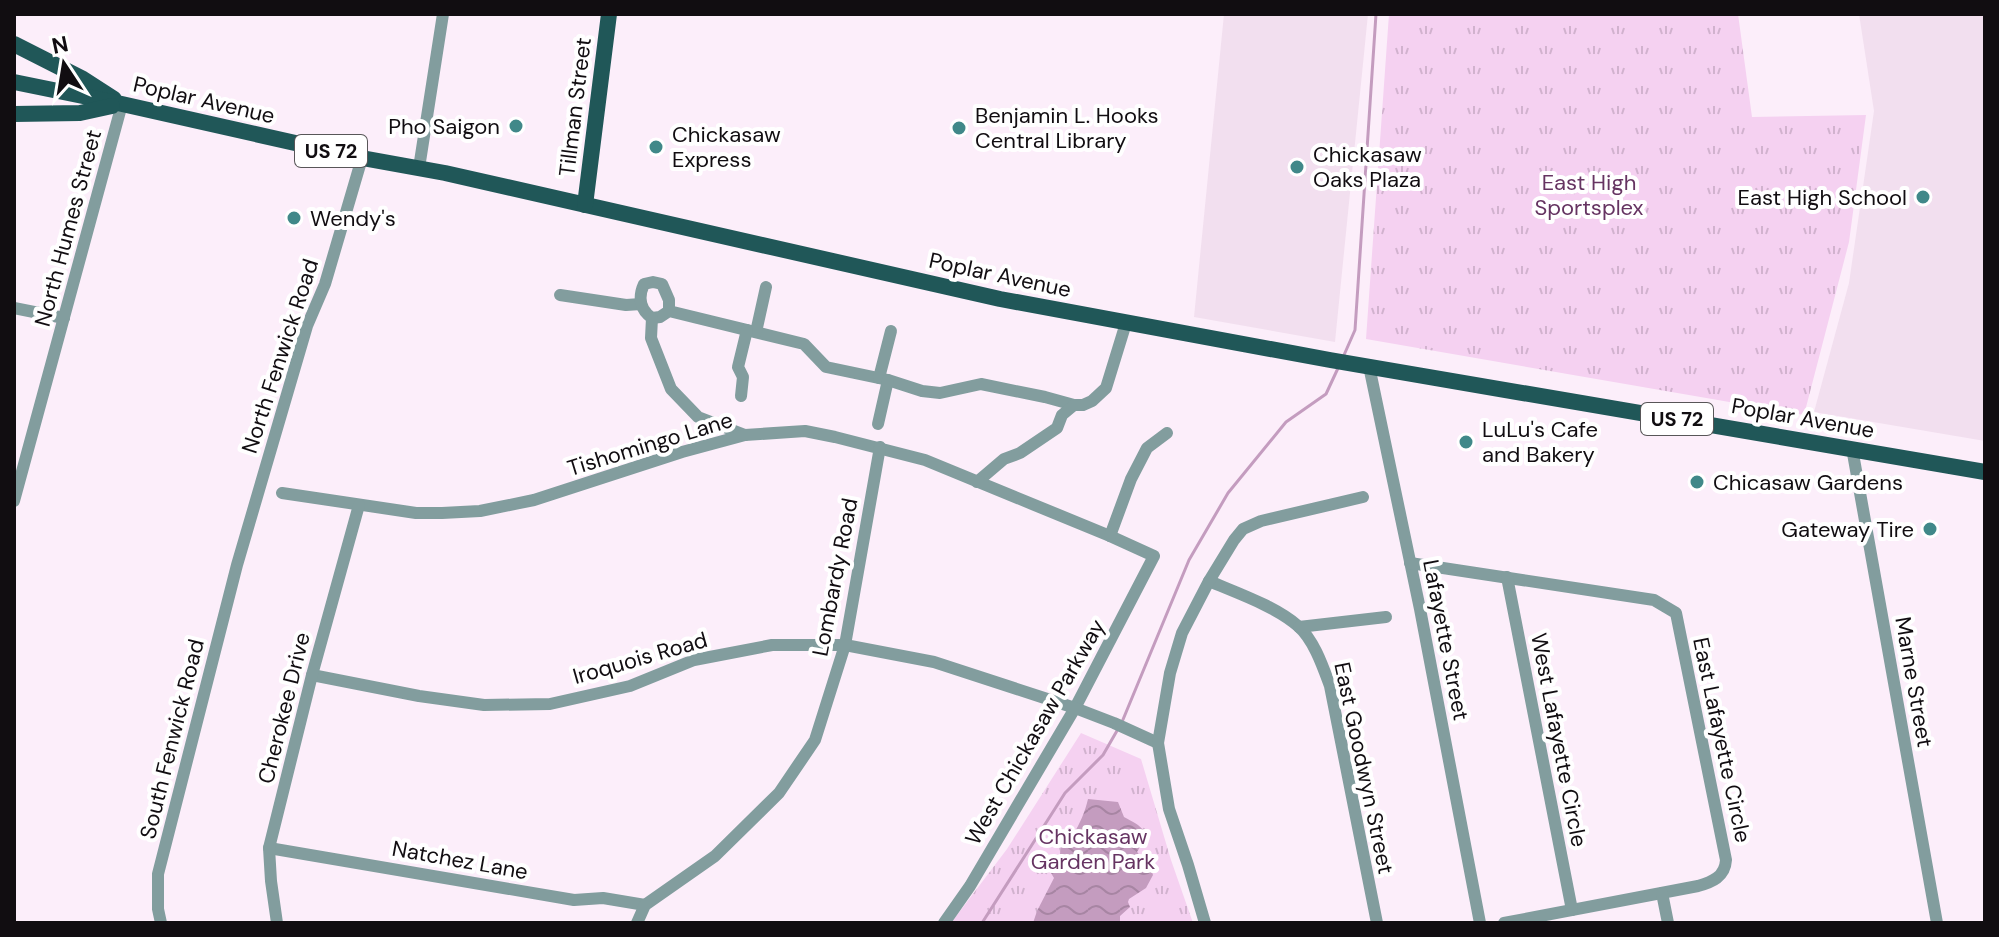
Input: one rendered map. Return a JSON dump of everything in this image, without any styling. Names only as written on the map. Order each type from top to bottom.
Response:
[{"type":"main road","name":"Tillman Street","points":[[585,205],[609,14]]},
{"type":"main road","name":"US 72","points":[[14,44],[83,79],[122,104]]},
{"type":"main road","name":"Poplar Avenue","points":[[14,82],[419,168],[985,296],[1330,360],[1985,472]]},
{"type":"main road","name":"US 72","points":[[14,114],[80,113],[122,104]]},
{"type":"street","points":[[419,168],[443,14]]},
{"type":"street","name":"North Humes Street","points":[[14,498],[122,104]]},
{"type":"street","name":"North Fenwick Road","points":[[237,565],[307,326],[325,284],[362,158]]},
{"type":"street","points":[[669,311],[669,300],[662,284],[644,284],[640,293],[641,304],[645,313],[652,318],[669,311],[804,344],[826,367],[922,391],[940,393],[981,384],[1074,405],[1092,401],[1106,388],[1126,323]]},
{"type":"street","points":[[741,396],[743,377],[738,367],[766,287]]},
{"type":"street","points":[[560,295],[626,305],[641,304]]},
{"type":"street","points":[[14,308],[64,318]]},
{"type":"street","points":[[652,318],[651,338],[671,389],[698,417],[745,435]]},
{"type":"street","points":[[878,424],[891,331]]},
{"type":"street","name":"Lafayette Street","points":[[1369,366],[1480,923]]},
{"type":"street","points":[[977,482],[1004,459],[1020,453],[1057,428],[1062,415],[1074,405]]},
{"type":"street","name":"Tishomingo Lane","points":[[282,493],[429,513],[457,513],[534,500],[745,435],[805,431],[925,460],[1154,556]]},
{"type":"street","points":[[1110,536],[1147,448],[1167,433]]},
{"type":"street","name":"Lombardy Road","points":[[645,905],[715,856],[779,793],[815,740],[845,645],[880,447]]},
{"type":"street","name":"Marne Street","points":[[1852,448],[1937,923]]},
{"type":"street","points":[[1205,923],[1169,809],[1158,743],[1170,673],[1182,633],[1209,581],[1243,529],[1261,521],[1363,497]]},
{"type":"street","name":"Cherokee Drive","points":[[277,923],[269,848],[359,505]]},
{"type":"street","name":"West Chickasaw Parkway","points":[[944,923],[970,886],[1075,708],[1154,556]]},
{"type":"street","points":[[1410,563],[1507,577]]},
{"type":"street","name":"South Fenwick Road","points":[[161,923],[158,874],[237,565]]},
{"type":"street","name":"East Lafayette Circle","points":[[1507,577],[1654,600],[1676,613],[1726,868],[1713,882],[1662,893]]},
{"type":"street","name":"West Lafayette Circle","points":[[1507,577],[1572,910]]},
{"type":"street","points":[[1209,581],[1261,604],[1299,627],[1386,617]]},
{"type":"street","name":"East Goodwyn Street","points":[[1299,627],[1319,657],[1330,686],[1377,923]]},
{"type":"street","name":"Iroquois Road","points":[[312,675],[484,705],[550,704],[630,686],[694,660],[772,645],[845,645],[934,662],[1075,708],[1158,743]]},
{"type":"street","name":"Natchez Lane","points":[[269,848],[574,900],[603,898],[645,905]]},
{"type":"street","points":[[1504,923],[1662,893],[1668,923]]},
{"type":"street","points":[[637,923],[645,905]]},
{"type":"shaded area","points":[[1224,14],[1368,14],[1335,342],[1194,317]]},
{"type":"shaded area","name":"East High School","points":[[1859,14],[1985,14],[1985,441],[1814,412],[1849,283],[1874,111]]},
{"type":"green space","name":"East High Sportsplex","points":[[1389,14],[1738,14],[1752,117],[1866,115],[1849,242],[1804,415],[1366,339]]},
{"type":"green space","name":"Chickasaw Garden Park","points":[[1081,733],[1141,759],[1193,923],[951,923],[1007,849]]},
{"type":"water","points":[[1088,799],[1118,802],[1124,817],[1143,830],[1144,839],[1137,852],[1153,875],[1146,888],[1129,899],[1130,907],[1120,916],[1120,923],[1033,923],[1054,878],[1051,873],[1058,864],[1062,845],[1069,834],[1073,835],[1076,831]]},
{"type":"waterway","points":[[1344,355],[1355,330],[1376,14]]},
{"type":"waterway","points":[[1122,722],[1189,560],[1228,493],[1286,422],[1326,394],[1339,366]]},
{"type":"waterway","points":[[982,923],[1065,793],[1103,755],[1118,729]]},
{"type":"place","name":"Pho Saigon","points":[[516,126]]},
{"type":"place","name":"Benjamin L. Hooks Central Library","points":[[959,128]]},
{"type":"place","name":"Chickasaw Express","points":[[656,147]]},
{"type":"place","name":"Chickasaw Oaks Plaza","points":[[1297,167]]},
{"type":"place","name":"East High School","points":[[1923,197]]},
{"type":"place","name":"Wendy's","points":[[294,218]]},
{"type":"place","name":"LuLu's Cafe and Bakery","points":[[1466,442]]},
{"type":"place","name":"Chicasaw Gardens","points":[[1697,482]]},
{"type":"place","name":"Gateway Tire","points":[[1930,529]]}]
